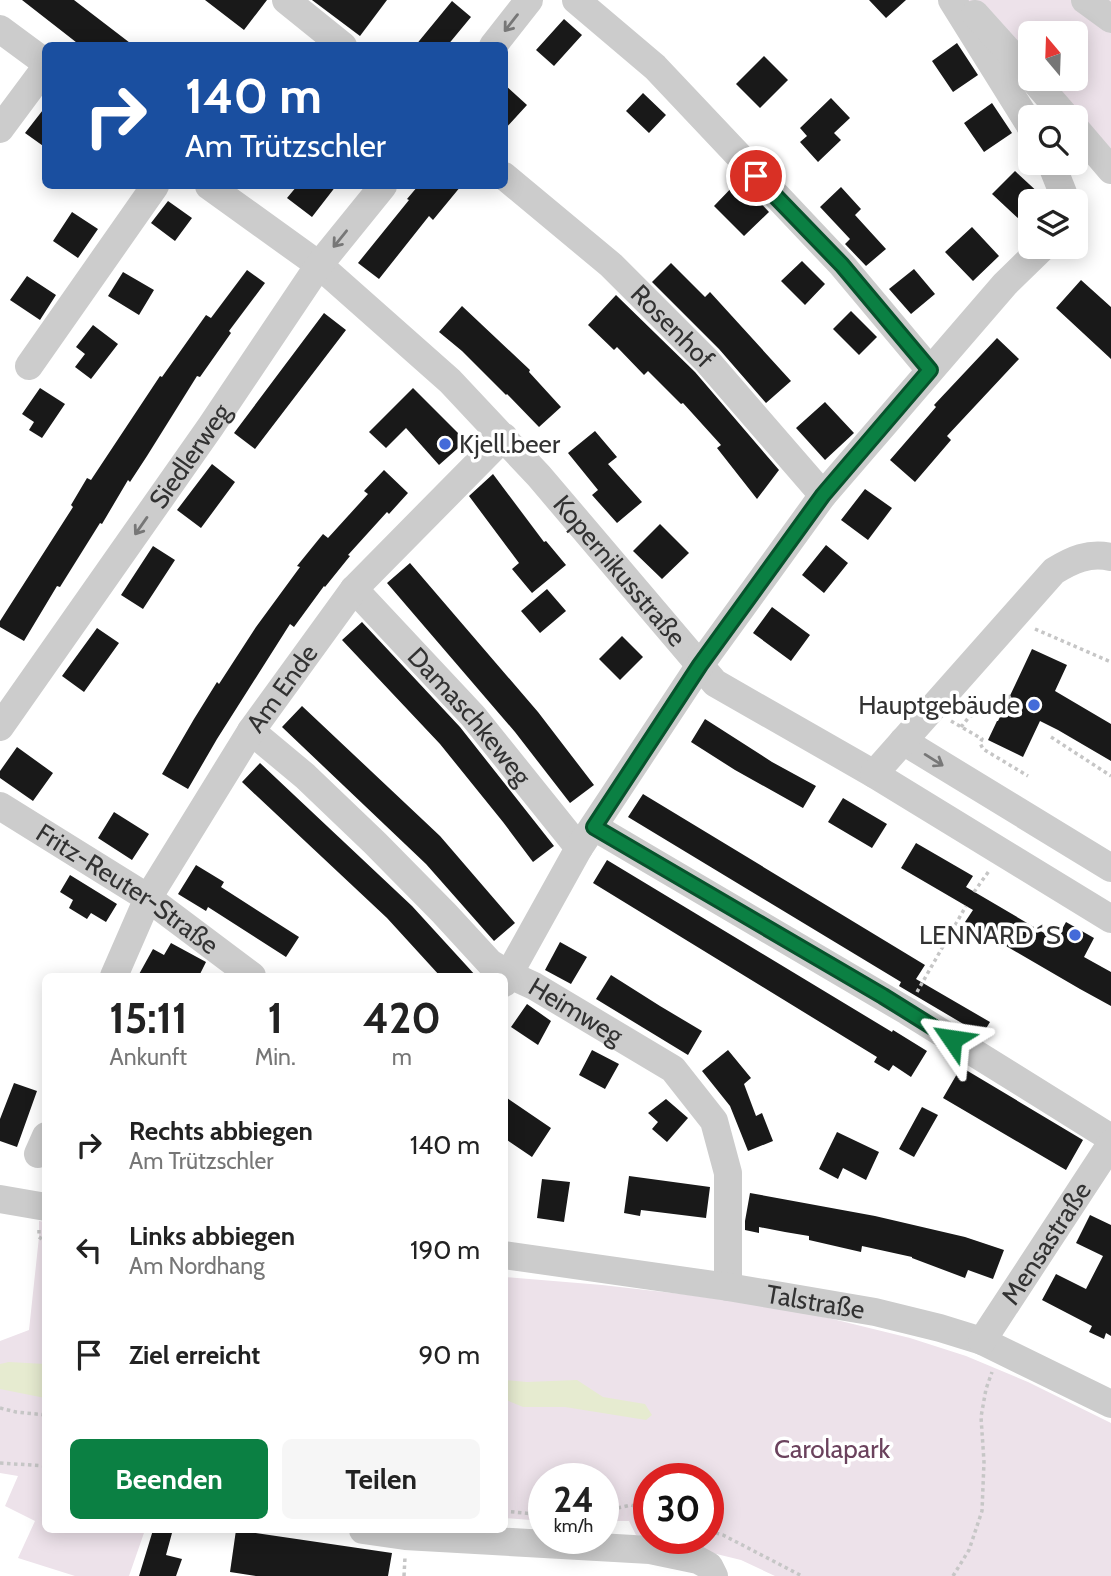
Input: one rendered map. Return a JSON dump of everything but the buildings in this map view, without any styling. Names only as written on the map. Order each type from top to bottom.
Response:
[{"type":"street","points":[[286,0],[338,42]]},
{"type":"street","points":[[497,42],[529,0]]},
{"type":"street","points":[[576,0],[655,67],[842,265],[930,370]]},
{"type":"street","points":[[952,0],[1018,106]]},
{"type":"street","points":[[961,0],[1018,62]]},
{"type":"street","points":[[1085,0],[1111,19]]},
{"type":"street","points":[[0,29],[42,62]]},
{"type":"street","points":[[0,129],[42,71]]},
{"type":"street","points":[[1043,91],[1056,105]]},
{"type":"street","points":[[1088,143],[1111,170]]},
{"type":"street","name":"Rosenhof","points":[[508,179],[611,265],[707,361],[823,495]]},
{"type":"street","points":[[29,366],[153,189]]},
{"type":"street","name":"Kopernikusstraße","points":[[213,189],[319,265],[450,382],[539,476],[715,683],[874,774],[1110,916]]},
{"type":"street","name":"Siedlerweg","points":[[0,727],[211,426],[319,265],[381,189]]},
{"type":"street","points":[[508,975],[587,838],[700,665],[823,495],[1005,284],[1031,259]]},
{"type":"street","name":"Am Ende","points":[[115,973],[148,898],[251,731],[354,589],[504,437]]},
{"type":"street","points":[[874,774],[1054,571],[1077,558],[1104,555],[1111,557]]},
{"type":"street","name":"Damaschkeweg","points":[[354,589],[587,838],[906,1011],[1111,1138]]},
{"type":"street","name":"Heimweg","points":[[251,731],[305,776],[375,843],[501,973]]},
{"type":"street","points":[[903,741],[1111,868]]},
{"type":"street","name":"Fritz-Reuter-Straße","points":[[0,806],[148,898],[248,973]]},
{"type":"street","name":"Heimweg","points":[[508,979],[534,986],[673,1069],[714,1121],[728,1173],[728,1287]]},
{"type":"street","name":"Mensastraße","points":[[992,1346],[1111,1144]]},
{"type":"street","points":[[0,1199],[42,1206]]},
{"type":"street","name":"Talstraße","points":[[508,1256],[728,1287],[875,1312],[940,1328],[992,1346],[1111,1404]]},
{"type":"street","points":[[384,1533],[650,1550],[698,1560],[709,1566],[714,1576]]},
{"type":"path","points":[[1010,619],[1111,662]]},
{"type":"path","points":[[961,727],[969,717],[1011,696]]},
{"type":"path","points":[[932,708],[982,739],[980,743],[983,749],[1028,776]]},
{"type":"path","points":[[1051,737],[1111,776]]},
{"type":"path","points":[[906,1011],[966,906]]},
{"type":"path","points":[[953,1576],[969,1550],[982,1511],[984,1462],[981,1417],[992,1346]]},
{"type":"path","points":[[0,1408],[42,1415]]},
{"type":"path","points":[[0,1462],[42,1466]]},
{"type":"path","points":[[508,1511],[528,1513]]},
{"type":"path","points":[[724,1536],[802,1576]]},
{"type":"green space","points":[[961,0],[1111,0],[1111,170],[1088,143],[1088,105],[1055,105],[1043,91],[1088,91],[1088,21],[1018,21],[1018,62]]},
{"type":"green space","points":[[39,1221],[42,1222],[42,1533],[144,1533],[129,1576],[75,1576],[18,1558],[35,1521],[5,1506],[18,1476],[0,1473],[0,1341],[29,1330]]},
{"type":"green space","name":"Carolapark","points":[[508,1277],[690,1295],[800,1311],[910,1338],[966,1356],[1028,1382],[1111,1423],[1111,1576],[775,1576],[741,1560],[716,1554],[724,1554],[724,1463],[633,1463],[633,1529],[629,1521],[619,1521],[619,1463],[528,1463],[528,1520],[508,1518]]},
{"type":"shaded area","points":[[0,1364],[42,1364],[42,1397],[0,1389]]},
{"type":"shaded area","points":[[508,1380],[577,1380],[603,1397],[645,1404],[652,1415],[646,1420],[565,1407],[523,1407],[508,1401]]},
{"type":"place","name":"Kjell.beer","points":[[445,444]]},
{"type":"place","name":"Hauptgebäude","points":[[1034,705]]},
{"type":"place","name":"LENNARD´S","points":[[1075,935]]},
{"type":"route","points":[[756,176],[842,265],[930,370],[823,495],[700,665],[594,827],[952,1039]]}]
